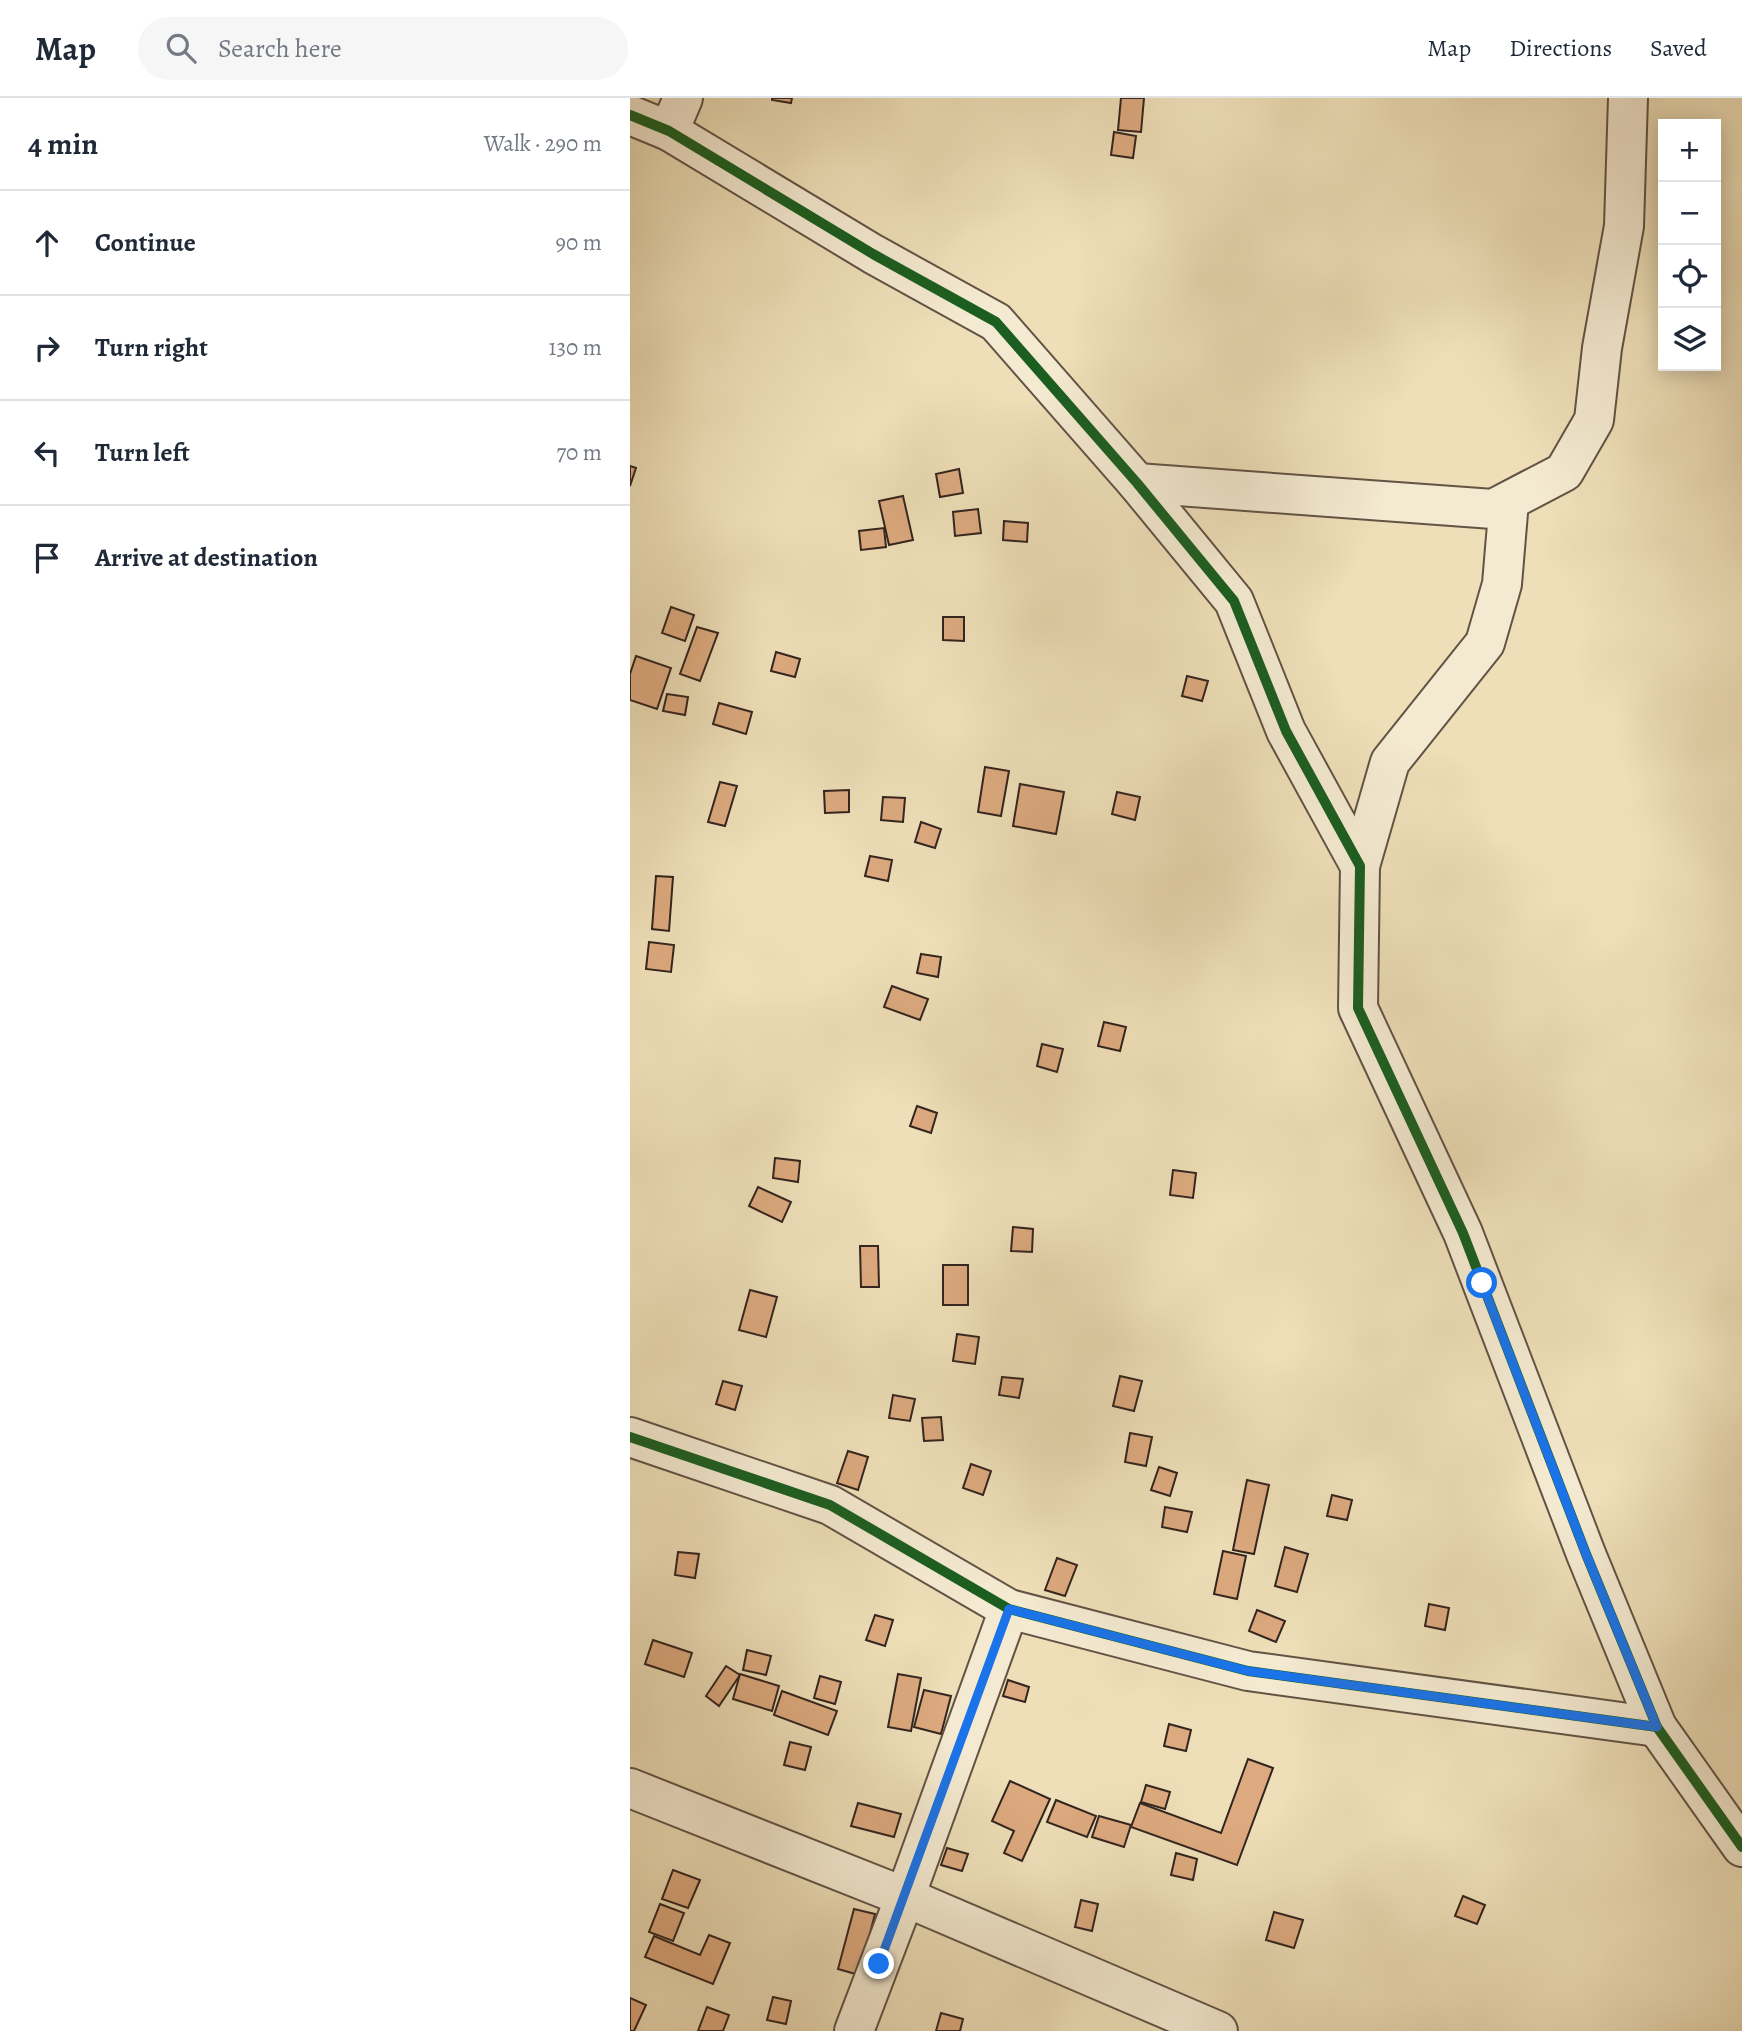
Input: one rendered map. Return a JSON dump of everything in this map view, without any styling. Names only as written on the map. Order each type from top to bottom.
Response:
[{"type":"street","points":[[1138,483],[1493,509],[1564,472],[1594,420],[1601,348],[1624,226],[1628,98]]},
{"type":"street","points":[[630,115],[676,114],[873,254],[996,321],[1138,483],[1234,601],[1286,730],[1360,866]]},
{"type":"street","points":[[1508,502],[1502,584],[1485,643],[1390,762],[1360,866],[1358,1008],[1463,1233],[1586,1554],[1657,1727],[1742,1847]]},
{"type":"street","points":[[630,1437],[830,1505],[1009,1609],[1248,1671],[1657,1727]]},
{"type":"street","points":[[854,2031],[1009,1609]]},
{"type":"street","points":[[630,1788],[905,1897],[1218,2031]]},
{"type":"building","points":[[772,98],[792,98],[791,103]]},
{"type":"building","points":[[1121,98],[1144,98],[1141,132],[1118,130]]},
{"type":"building","points":[[1114,132],[1136,136],[1133,158],[1111,155]]},
{"type":"building","points":[[630,466],[636,468],[630,486]]},
{"type":"building","points":[[959,469],[963,493],[940,497],[936,474]]},
{"type":"building","points":[[903,496],[913,540],[889,545],[879,501]]},
{"type":"building","points":[[978,509],[981,533],[955,536],[953,512]]},
{"type":"building","points":[[1004,521],[1028,523],[1027,542],[1003,540]]},
{"type":"building","points":[[884,528],[886,547],[861,550],[859,531]]},
{"type":"building","points":[[671,607],[694,615],[685,641],[662,633]]},
{"type":"building","points":[[943,617],[964,617],[964,641],[943,640]]},
{"type":"building","points":[[697,627],[718,633],[700,681],[680,674]]},
{"type":"building","points":[[776,652],[800,659],[795,677],[771,671]]},
{"type":"building","points":[[636,656],[671,668],[657,709],[630,700],[630,674]]},
{"type":"building","points":[[1187,676],[1208,681],[1202,701],[1182,696]]},
{"type":"building","points":[[667,694],[688,697],[685,715],[663,711]]},
{"type":"building","points":[[719,703],[752,712],[746,734],[713,724]]},
{"type":"building","points":[[985,767],[1009,771],[1001,816],[978,812]]},
{"type":"building","points":[[720,782],[737,786],[725,826],[708,822]]},
{"type":"building","points":[[1020,784],[1064,792],[1056,834],[1013,826]]},
{"type":"building","points":[[849,790],[849,812],[825,813],[824,791]]},
{"type":"building","points":[[1117,792],[1140,797],[1135,820],[1112,814]]},
{"type":"building","points":[[883,797],[905,798],[903,822],[881,820]]},
{"type":"building","points":[[921,822],[941,829],[935,848],[915,842]]},
{"type":"building","points":[[870,856],[892,860],[888,881],[865,876]]},
{"type":"building","points":[[656,876],[673,877],[669,931],[652,929]]},
{"type":"building","points":[[649,942],[674,945],[671,972],[646,969]]},
{"type":"building","points":[[921,954],[941,957],[938,977],[917,973]]},
{"type":"building","points":[[892,986],[928,999],[920,1020],[884,1007]]},
{"type":"building","points":[[1104,1022],[1126,1027],[1120,1051],[1098,1046]]},
{"type":"building","points":[[1042,1044],[1063,1049],[1057,1072],[1037,1066]]},
{"type":"building","points":[[917,1106],[937,1113],[931,1133],[910,1126]]},
{"type":"building","points":[[775,1158],[800,1161],[798,1182],[773,1178]]},
{"type":"building","points":[[1173,1170],[1196,1173],[1193,1198],[1170,1195]]},
{"type":"building","points":[[758,1187],[791,1202],[782,1222],[749,1206]]},
{"type":"building","points":[[1013,1227],[1033,1229],[1032,1252],[1011,1251]]},
{"type":"building","points":[[860,1246],[878,1246],[879,1287],[861,1287]]},
{"type":"building","points":[[943,1265],[968,1265],[968,1305],[943,1305]]},
{"type":"building","points":[[750,1290],[777,1297],[766,1337],[739,1330]]},
{"type":"building","points":[[957,1334],[979,1337],[975,1364],[953,1361]]},
{"type":"building","points":[[1120,1376],[1142,1381],[1134,1411],[1113,1406]]},
{"type":"building","points":[[1002,1377],[1023,1379],[1019,1398],[999,1395]]},
{"type":"building","points":[[723,1381],[742,1386],[735,1410],[716,1404]]},
{"type":"building","points":[[893,1395],[915,1399],[910,1421],[889,1418]]},
{"type":"building","points":[[941,1417],[943,1440],[924,1441],[922,1418]]},
{"type":"building","points":[[1130,1433],[1152,1437],[1146,1466],[1125,1462]]},
{"type":"building","points":[[848,1451],[868,1457],[858,1490],[837,1483]]},
{"type":"building","points":[[971,1464],[991,1471],[983,1495],[963,1488]]},
{"type":"building","points":[[1159,1467],[1177,1473],[1170,1496],[1151,1490]]},
{"type":"building","points":[[1247,1480],[1269,1485],[1254,1554],[1233,1550]]},
{"type":"building","points":[[1332,1495],[1352,1500],[1347,1520],[1327,1516]]},
{"type":"building","points":[[1165,1507],[1192,1512],[1187,1532],[1162,1527]]},
{"type":"building","points":[[1285,1547],[1308,1554],[1297,1592],[1275,1586]]},
{"type":"building","points":[[1223,1551],[1246,1556],[1237,1599],[1214,1594]]},
{"type":"building","points":[[678,1552],[699,1554],[695,1578],[675,1575]]},
{"type":"building","points":[[1057,1558],[1077,1565],[1065,1596],[1045,1590]]},
{"type":"building","points":[[1429,1604],[1449,1608],[1445,1630],[1425,1626]]},
{"type":"building","points":[[1257,1610],[1285,1621],[1276,1642],[1249,1631]]},
{"type":"building","points":[[875,1615],[893,1620],[885,1646],[866,1640]]},
{"type":"building","points":[[653,1640],[692,1653],[684,1677],[645,1664]]},
{"type":"building","points":[[747,1650],[771,1656],[766,1675],[743,1670]]},
{"type":"building","points":[[726,1666],[740,1675],[719,1706],[706,1696]]},
{"type":"building","points":[[740,1674],[779,1686],[772,1711],[733,1699]]},
{"type":"building","points":[[898,1674],[921,1678],[911,1731],[888,1727]]},
{"type":"building","points":[[820,1676],[841,1682],[835,1704],[814,1698]]},
{"type":"building","points":[[1008,1680],[1029,1687],[1025,1702],[1003,1696]]},
{"type":"building","points":[[924,1690],[951,1696],[941,1734],[914,1727]]},
{"type":"building","points":[[782,1691],[837,1711],[828,1735],[774,1715]]},
{"type":"building","points":[[1169,1724],[1191,1730],[1186,1751],[1164,1746]]},
{"type":"building","points":[[790,1742],[811,1747],[805,1770],[784,1765]]},
{"type":"building","points":[[1248,1759],[1273,1768],[1237,1865],[1131,1827],[1140,1803],[1221,1833]]},
{"type":"building","points":[[1010,1781],[1050,1799],[1022,1861],[1004,1853],[1014,1831],[992,1821]]},
{"type":"building","points":[[1146,1785],[1170,1792],[1165,1809],[1141,1802]]},
{"type":"building","points":[[1056,1800],[1096,1816],[1087,1837],[1047,1822]]},
{"type":"building","points":[[858,1803],[901,1814],[894,1837],[851,1826]]},
{"type":"building","points":[[1099,1816],[1131,1825],[1124,1847],[1092,1837]]},
{"type":"building","points":[[947,1848],[968,1854],[962,1871],[941,1865]]},
{"type":"building","points":[[1176,1853],[1197,1859],[1193,1880],[1171,1875]]},
{"type":"building","points":[[673,1870],[700,1880],[688,1908],[662,1899]]},
{"type":"building","points":[[1463,1896],[1485,1905],[1477,1924],[1455,1916]]},
{"type":"building","points":[[1081,1900],[1098,1904],[1092,1931],[1075,1927]]},
{"type":"building","points":[[660,1904],[684,1913],[673,1941],[649,1932]]},
{"type":"building","points":[[854,1909],[875,1914],[859,1975],[838,1969]]},
{"type":"building","points":[[1274,1912],[1303,1920],[1294,1948],[1266,1940]]},
{"type":"building","points":[[709,1935],[730,1943],[713,1984],[645,1957],[654,1936],[700,1955]]},
{"type":"building","points":[[773,1997],[791,2001],[786,2024],[767,2020]]},
{"type":"building","points":[[630,1998],[646,2005],[634,2031],[630,2031]]},
{"type":"building","points":[[707,2007],[729,2015],[723,2031],[698,2031]]},
{"type":"building","points":[[941,2013],[963,2019],[960,2031],[936,2031]]},
{"type":"cycle path","points":[[630,115],[669,131],[873,254],[996,322],[1137,483],[1234,601],[1286,731],[1360,866],[1358,1008],[1463,1233],[1586,1554],[1657,1727],[1742,1847]]},
{"type":"cycle path","points":[[630,1437],[830,1505],[1009,1609],[1248,1671],[1657,1727]]},
{"type":"route","points":[[879,1964],[1009,1609],[1248,1671],[1657,1727],[1586,1554],[1482,1283]]}]
